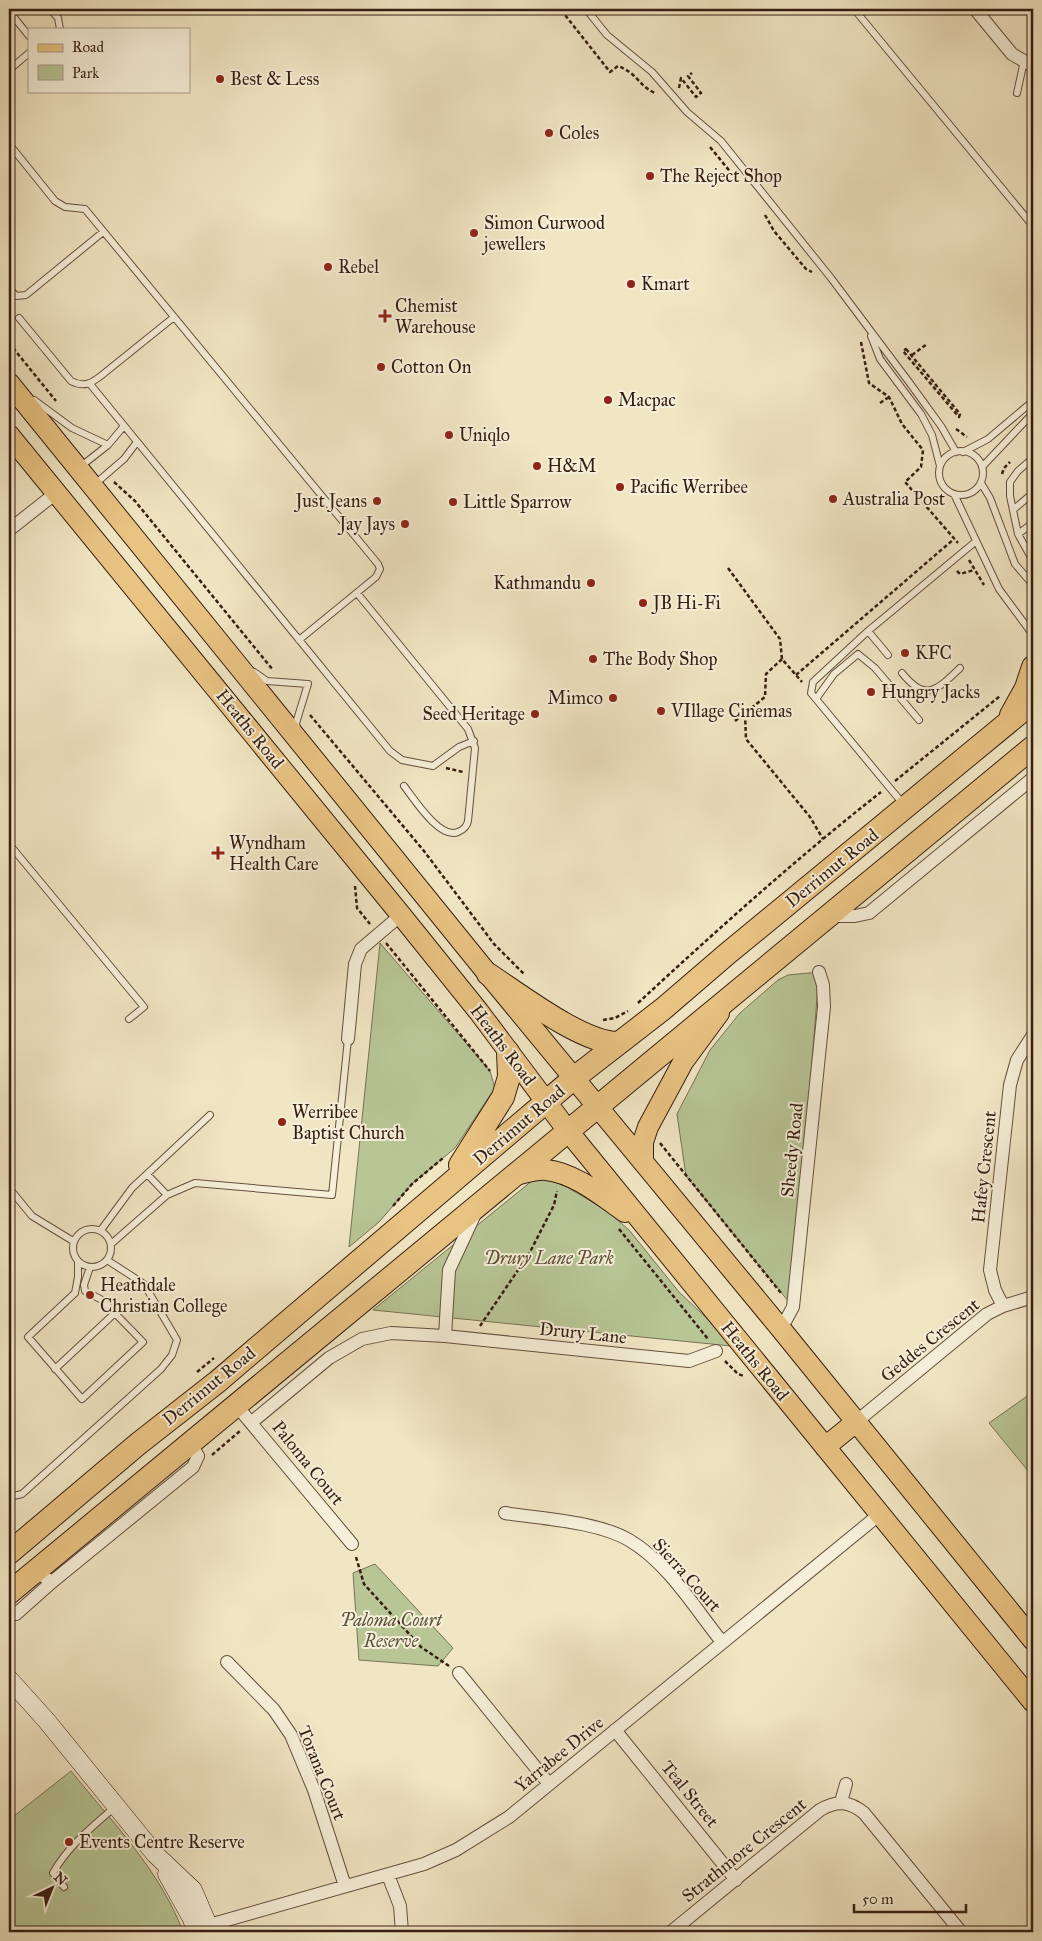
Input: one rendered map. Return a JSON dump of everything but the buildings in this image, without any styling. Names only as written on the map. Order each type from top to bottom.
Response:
[{"type":"highway","points":[[999,732],[1017,707],[1033,667]]},
{"type":"highway","name":"Derrimut Road","points":[[9,1553],[138,1444],[217,1382],[546,1101],[663,1008],[1033,702]]},
{"type":"highway","name":"Derrimut Road","points":[[9,1593],[44,1577],[194,1453],[236,1405],[1033,747]]},
{"type":"highway","points":[[488,974],[576,1029],[608,1043],[618,1043]]},
{"type":"highway","points":[[449,1183],[503,1097],[509,1077],[508,1052]]},
{"type":"highway","points":[[217,1382],[236,1405]]},
{"type":"highway","points":[[138,1444],[174,1434],[182,1436],[194,1453]]},
{"type":"main road","name":"Heaths Road","points":[[9,383],[78,470],[99,480],[231,658],[488,974],[781,1329],[1033,1640]]},
{"type":"main road","name":"Heaths Road","points":[[9,435],[401,914],[568,1132],[1033,1702]]},
{"type":"main road","points":[[56,493],[78,470]]},
{"type":"main road","points":[[56,493],[99,480]]},
{"type":"main road","points":[[391,854],[408,892],[408,905],[401,914]]},
{"type":"main road","points":[[643,1162],[643,1142],[648,1127],[683,1062],[728,999]]},
{"type":"main road","points":[[515,1175],[548,1170],[572,1178],[599,1194],[646,1228]]},
{"type":"main road","points":[[825,1447],[856,1422]]},
{"type":"street","points":[[975,9],[1012,54],[1029,62]]},
{"type":"street","points":[[9,530],[56,493]]},
{"type":"street","points":[[829,916],[855,916],[869,913],[1033,778]]},
{"type":"street","points":[[348,1040],[355,964],[361,949],[401,914]]},
{"type":"street","name":"Sheedy Road","points":[[781,1329],[793,1307],[824,1007],[823,984],[819,972]]},
{"type":"street","name":"Hafey Crescent","points":[[1004,1306],[994,1290],[990,1270],[1010,1085],[1017,1060],[1031,1040]]},
{"type":"street","points":[[445,1336],[449,1270],[481,1203]]},
{"type":"street","name":"Geddes Crescent","points":[[856,1422],[987,1314],[1004,1306],[1033,1298]]},
{"type":"street","name":"Drury Lane","points":[[252,1422],[330,1358],[362,1339],[391,1333],[445,1336],[689,1361],[716,1351]]},
{"type":"street","name":"Paloma Court","points":[[236,1405],[352,1544]]},
{"type":"street","name":"Sierra Court","points":[[505,1513],[599,1529],[627,1539],[649,1554],[722,1642]]},
{"type":"street","name":"Yarrabee Drive","points":[[203,1930],[344,1886],[388,1875],[456,1850],[480,1837],[509,1817],[880,1514]]},
{"type":"street","points":[[16,1614],[44,1577]]},
{"type":"street","name":"Torana Court","points":[[227,1662],[274,1710],[291,1735],[314,1790],[344,1886]]},
{"type":"street","points":[[9,1666],[46,1720]]},
{"type":"street","points":[[459,1674],[548,1784]]},
{"type":"street","points":[[9,1679],[46,1720],[156,1854],[193,1890],[203,1930]]},
{"type":"street","name":"Teal Street","points":[[615,1730],[736,1880]]},
{"type":"street","points":[[846,1784],[842,1802],[854,1804],[864,1813],[961,1932]]},
{"type":"street","name":"Strathmore Crescent","points":[[671,1932],[820,1810],[830,1804],[842,1802]]},
{"type":"street","points":[[388,1875],[400,1906],[402,1932]]},
{"type":"lane","points":[[50,9],[58,18],[60,28]]},
{"type":"lane","points":[[586,9],[607,35],[652,72],[676,100],[721,141],[831,278],[959,452],[975,456],[982,467],[981,483],[990,498],[1015,564],[1033,584]]},
{"type":"lane","points":[[854,9],[1033,226]]},
{"type":"lane","points":[[9,11],[28,35]]},
{"type":"lane","points":[[9,70],[28,54]]},
{"type":"lane","points":[[1017,93],[1029,62]]},
{"type":"lane","points":[[9,144],[55,200],[65,207],[85,210],[378,564],[378,573],[357,593],[299,640]]},
{"type":"lane","points":[[9,288],[16,296],[26,295],[104,232]]},
{"type":"lane","points":[[19,318],[72,381],[77,384],[90,384],[174,317]]},
{"type":"lane","points":[[869,330],[880,359],[921,414],[932,435],[943,486],[960,496],[972,492],[981,483]]},
{"type":"lane","points":[[9,378],[64,423],[108,445]]},
{"type":"lane","points":[[90,384],[390,751],[402,760],[433,766],[459,747],[474,741]]},
{"type":"lane","points":[[940,466],[946,457],[988,439],[1033,401]]},
{"type":"lane","points":[[982,467],[1033,412]]},
{"type":"lane","points":[[78,470],[108,445],[124,426]]},
{"type":"lane","points":[[99,480],[124,459],[137,442]]},
{"type":"lane","points":[[1033,458],[1018,471],[1010,482],[1010,496],[1018,534],[1033,561]]},
{"type":"lane","points":[[1014,509],[1033,493]]},
{"type":"lane","points":[[954,494],[999,590],[1033,635]]},
{"type":"lane","points":[[1018,534],[1033,522]]},
{"type":"lane","points":[[907,808],[811,693],[813,682],[818,675],[868,631],[975,542]]},
{"type":"lane","points":[[357,593],[468,729],[474,741],[475,748],[468,821],[462,830],[451,833],[440,830],[404,786]]},
{"type":"lane","points":[[868,631],[888,655]]},
{"type":"lane","points":[[816,699],[834,674],[858,654],[875,668],[918,720]]},
{"type":"lane","points":[[231,658],[267,681],[308,684],[296,723],[299,740]]},
{"type":"lane","points":[[902,673],[912,684],[928,692],[938,689],[960,668]]},
{"type":"lane","points":[[9,844],[144,1007],[129,1019]]},
{"type":"lane","points":[[78,1262],[90,1267],[97,1267],[107,1260],[111,1244],[121,1235],[167,1196],[195,1183],[332,1195],[348,1040]]},
{"type":"lane","points":[[101,1230],[132,1188],[210,1115]]},
{"type":"lane","points":[[147,1174],[167,1196]]},
{"type":"lane","points":[[9,1188],[32,1216],[73,1241]]},
{"type":"lane","points":[[90,1267],[84,1286],[85,1291],[102,1300],[116,1312],[143,1342],[82,1399],[28,1337],[75,1293],[78,1262],[73,1254],[73,1241],[82,1230],[88,1228],[101,1230],[111,1244]]},
{"type":"lane","points":[[9,1497],[22,1494],[162,1369],[172,1355],[177,1340],[144,1284],[107,1260]]},
{"type":"lane","points":[[55,1369],[116,1312]]},
{"type":"lane","points":[[64,1887],[53,1873],[59,1861],[79,1839],[116,1806]]},
{"type":"path","points":[[564,9],[565,15],[610,72],[618,66],[630,71],[648,90],[658,94]]},
{"type":"path","points":[[639,14],[645,9]]},
{"type":"path","points":[[676,100],[681,78],[696,97],[701,93],[688,76],[692,73]]},
{"type":"path","points":[[707,143],[743,188]]},
{"type":"path","points":[[761,210],[774,231],[806,269],[816,274]]},
{"type":"path","points":[[860,338],[869,383],[889,397],[902,424],[922,450],[921,467],[905,482],[964,550],[975,574],[986,588]]},
{"type":"path","points":[[9,343],[57,403]]},
{"type":"path","points":[[912,355],[927,344]]},
{"type":"path","points":[[906,349],[912,355],[960,414],[959,417],[903,351],[906,349]]},
{"type":"path","points":[[880,403],[902,388]]},
{"type":"path","points":[[99,480],[135,501],[283,683]]},
{"type":"path","points":[[796,675],[954,539]]},
{"type":"path","points":[[728,568],[780,639],[782,659],[811,693]]},
{"type":"path","points":[[735,721],[765,697],[766,674],[782,659]]},
{"type":"path","points":[[599,1021],[615,1018],[632,1008],[716,931],[823,839],[1004,693]]},
{"type":"path","points":[[301,705],[424,851],[494,944],[526,976]]},
{"type":"path","points":[[745,713],[746,739],[810,817],[823,839]]},
{"type":"path","points":[[357,908],[490,1071],[495,1088],[503,1097]]},
{"type":"path","points":[[648,1127],[793,1307]]},
{"type":"path","points":[[390,1209],[412,1184],[448,1154]]},
{"type":"path","points":[[467,1339],[483,1323],[529,1254],[554,1205],[558,1188],[565,1192]]},
{"type":"path","points":[[618,1228],[716,1351],[738,1374]]},
{"type":"path","points":[[190,1378],[220,1353]]},
{"type":"path","points":[[194,1453],[213,1454],[252,1422]]},
{"type":"path","points":[[352,1544],[364,1584],[421,1647],[459,1674]]},
{"type":"green space","points":[[380,943],[490,1071],[495,1088],[455,1148],[412,1184],[379,1222],[349,1247]]},
{"type":"green space","points":[[819,972],[793,1307],[686,1176],[677,1114],[710,1050],[740,1013],[778,980],[788,975]]},
{"type":"green space","name":"Drury Lane Park","points":[[553,1179],[606,1210],[629,1230],[679,1292],[717,1328],[731,1346],[373,1310],[533,1180]]},
{"type":"green space","points":[[1033,1392],[1033,1477],[989,1423]]},
{"type":"green space","name":"Paloma Court Reserve","points":[[375,1564],[453,1648],[438,1666],[359,1660],[353,1573]]},
{"type":"green space","name":"Events Centre Reserve","points":[[71,1771],[134,1847],[148,1867],[162,1888],[183,1932],[9,1932],[9,1820]]},
{"type":"place","name":"Best & Less","points":[[220,79]]},
{"type":"place","name":"Coles","points":[[549,133]]},
{"type":"place","name":"The Reject Shop","points":[[650,176]]},
{"type":"place","name":"Simon Curwood jewellers","points":[[474,233]]},
{"type":"place","name":"Rebel","points":[[328,267]]},
{"type":"place","name":"Kmart","points":[[631,284]]},
{"type":"place","name":"Chemist Warehouse","points":[[385,316]]},
{"type":"place","name":"Cotton On","points":[[381,367]]},
{"type":"place","name":"Macpac","points":[[608,400]]},
{"type":"place","name":"Uniqlo","points":[[449,435]]},
{"type":"place","name":"H&M","points":[[537,466]]},
{"type":"place","name":"Pacific Werribee","points":[[620,487]]},
{"type":"place","name":"Australia Post","points":[[833,499]]},
{"type":"place","name":"Just Jeans","points":[[377,501]]},
{"type":"place","name":"Little Sparrow","points":[[453,502]]},
{"type":"place","name":"Jay Jays","points":[[405,524]]},
{"type":"place","name":"Kathmandu","points":[[591,583]]},
{"type":"place","name":"JB Hi-Fi","points":[[643,603]]},
{"type":"place","name":"KFC","points":[[905,653]]},
{"type":"place","name":"The Body Shop","points":[[593,659]]},
{"type":"place","name":"Hungry Jacks","points":[[871,692]]},
{"type":"place","name":"Mimco","points":[[613,698]]},
{"type":"place","name":"VIllage Cinemas","points":[[661,711]]},
{"type":"place","name":"Seed Heritage","points":[[535,714]]},
{"type":"place","name":"Wyndham Health Care","points":[[218,853]]},
{"type":"place","name":"Werribee Baptist Church","points":[[282,1122]]},
{"type":"place","name":"Heathdale Christian College","points":[[90,1295]]},
{"type":"place","name":"Events Centre Reserve","points":[[69,1842]]}]
